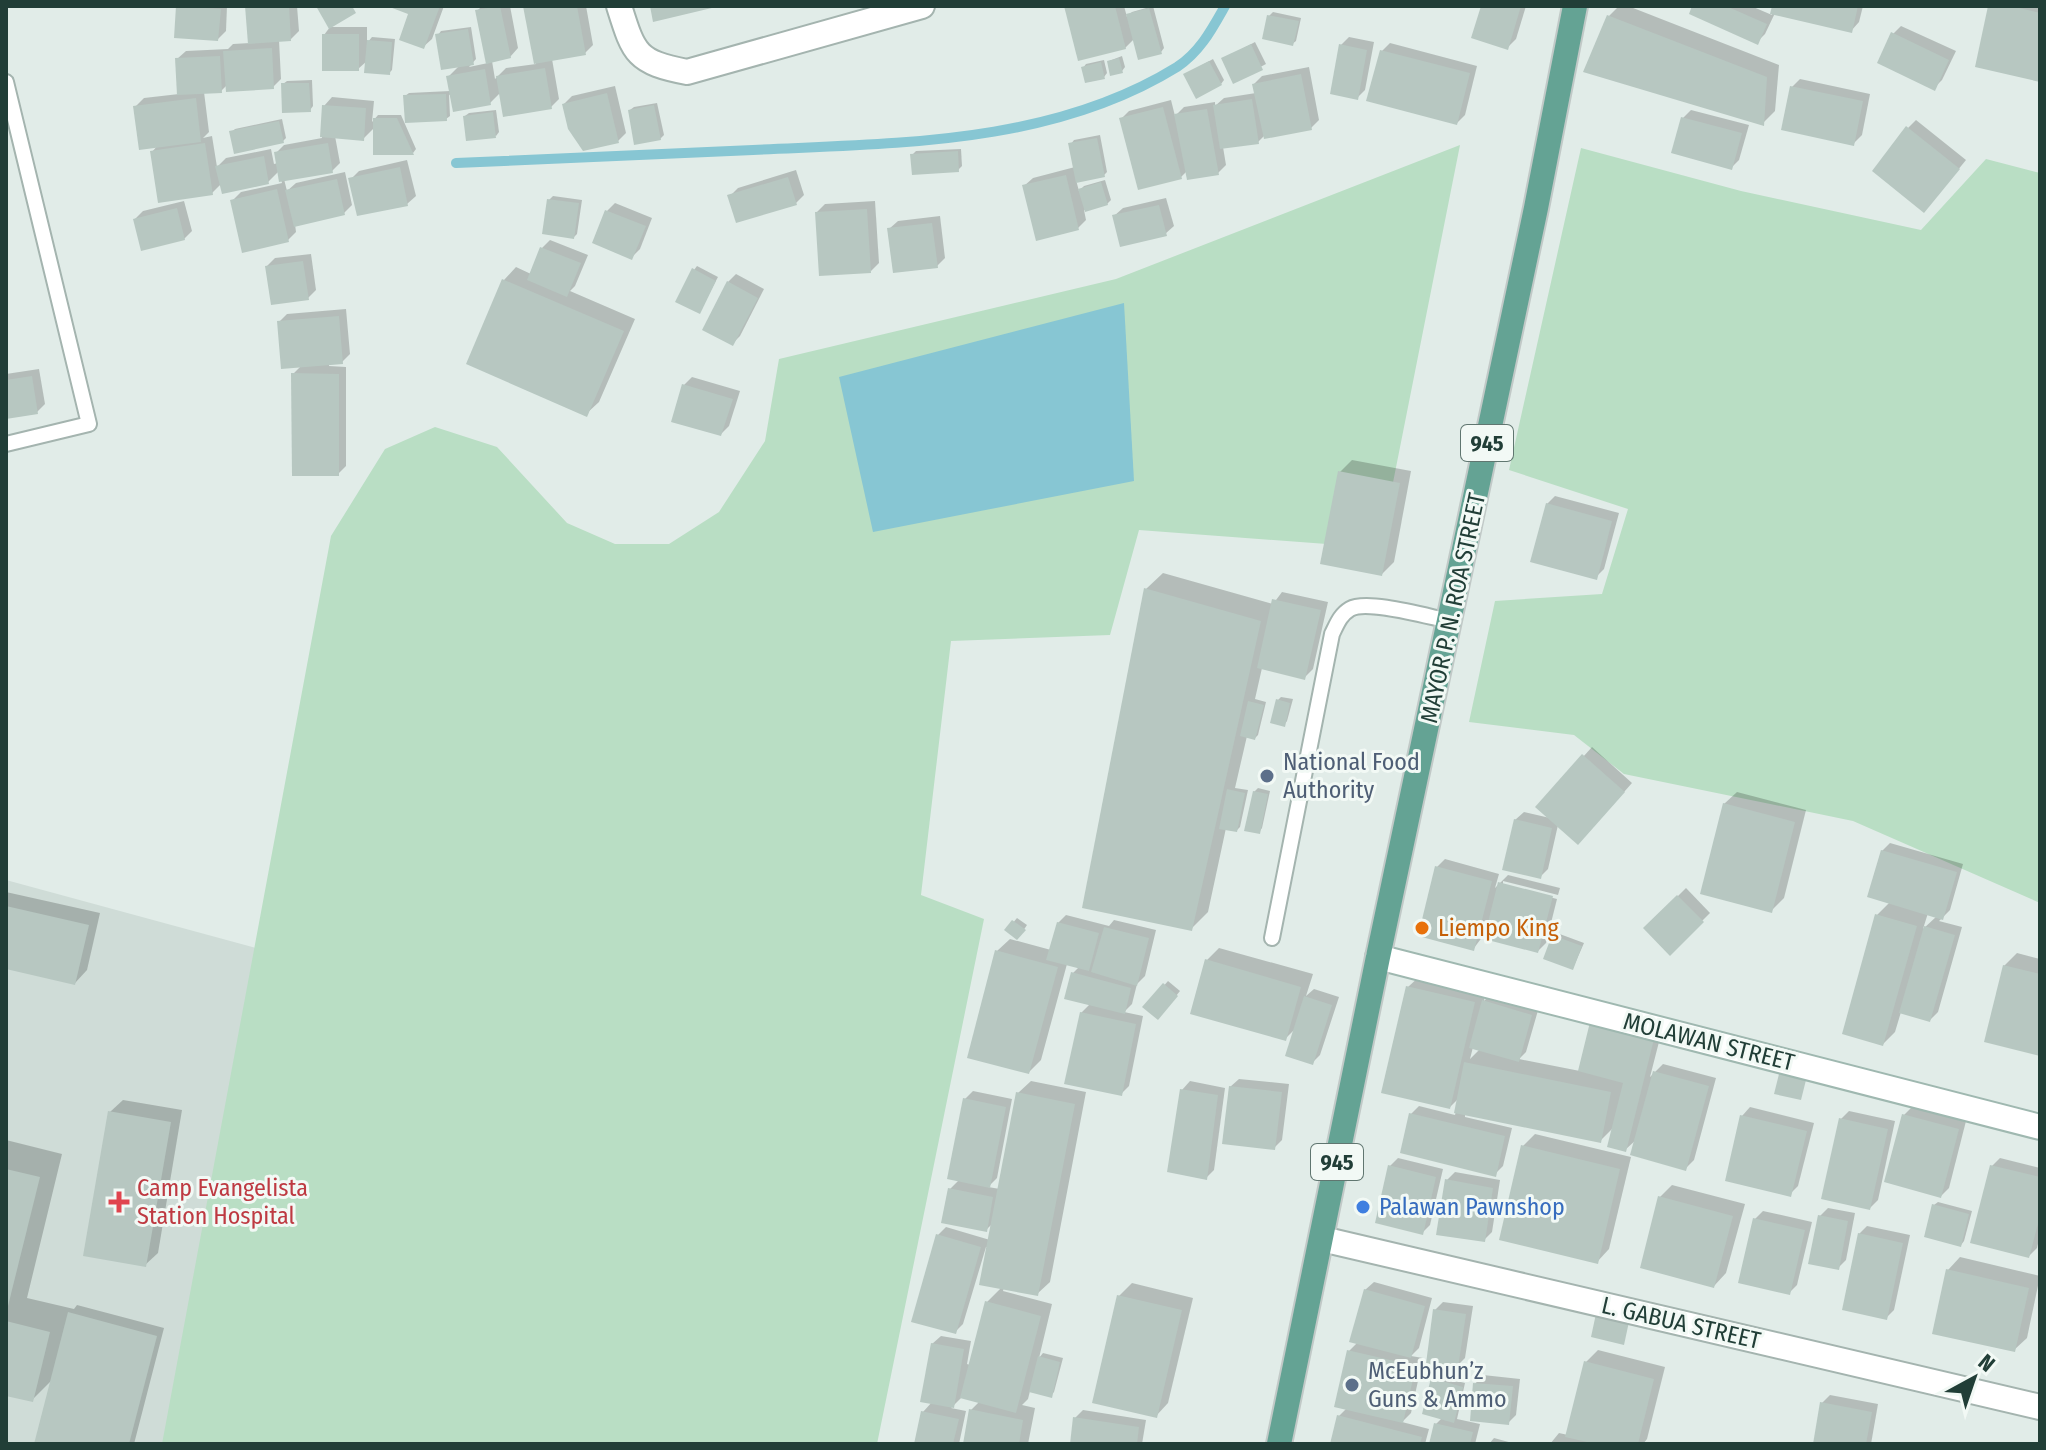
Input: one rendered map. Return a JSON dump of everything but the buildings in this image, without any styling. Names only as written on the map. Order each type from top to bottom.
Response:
[{"type":"main road","name":"MAYOR P. N. ROA STREET","points":[[1279,1444],[1536,208],[1575,6]]},
{"type":"street","points":[[619,6],[633,49],[658,66],[687,72],[922,6]]},
{"type":"street","name":"MOLAWAN STREET","points":[[1378,957],[2040,1127]]},
{"type":"street","name":"L. GABUA STREET","points":[[1322,1239],[2040,1407]]},
{"type":"lane","points":[[6,82],[89,424],[6,444]]},
{"type":"lane","points":[[1272,938],[1332,634],[1342,615],[1354,606],[1369,606],[1450,621]]},
{"type":"shaded area","name":"Camp Evangelista Station Hospital","points":[[6,880],[296,959],[166,1444],[6,1444]]},
{"type":"green space","points":[[1460,145],[1380,548],[1139,530],[1110,635],[951,641],[921,895],[984,919],[877,1444],[162,1444],[331,536],[385,449],[435,427],[497,447],[567,523],[615,544],[669,544],[719,512],[765,441],[779,359],[1116,279]]},
{"type":"green space","points":[[1581,148],[1741,191],[1921,230],[1986,159],[2040,173],[2040,903],[1853,821],[1624,774],[1574,735],[1469,722],[1495,601],[1602,594],[1628,509],[1509,470]]},
{"type":"water","points":[[1124,303],[1134,481],[873,532],[839,377]]},
{"type":"waterway","points":[[456,163],[862,145],[971,135],[1025,126],[1078,112],[1128,93],[1177,67],[1199,47],[1225,6]]},
{"type":"place","name":"National Food Authority","points":[[1267,776]]},
{"type":"place","name":"Liempo King","points":[[1422,928]]},
{"type":"place","name":"Camp Evangelista Station Hospital","points":[[119,1202]]},
{"type":"place","name":"Palawan Pawnshop","points":[[1363,1207]]},
{"type":"place","name":"McEubhun’z Guns & Ammo","points":[[1352,1385]]}]
